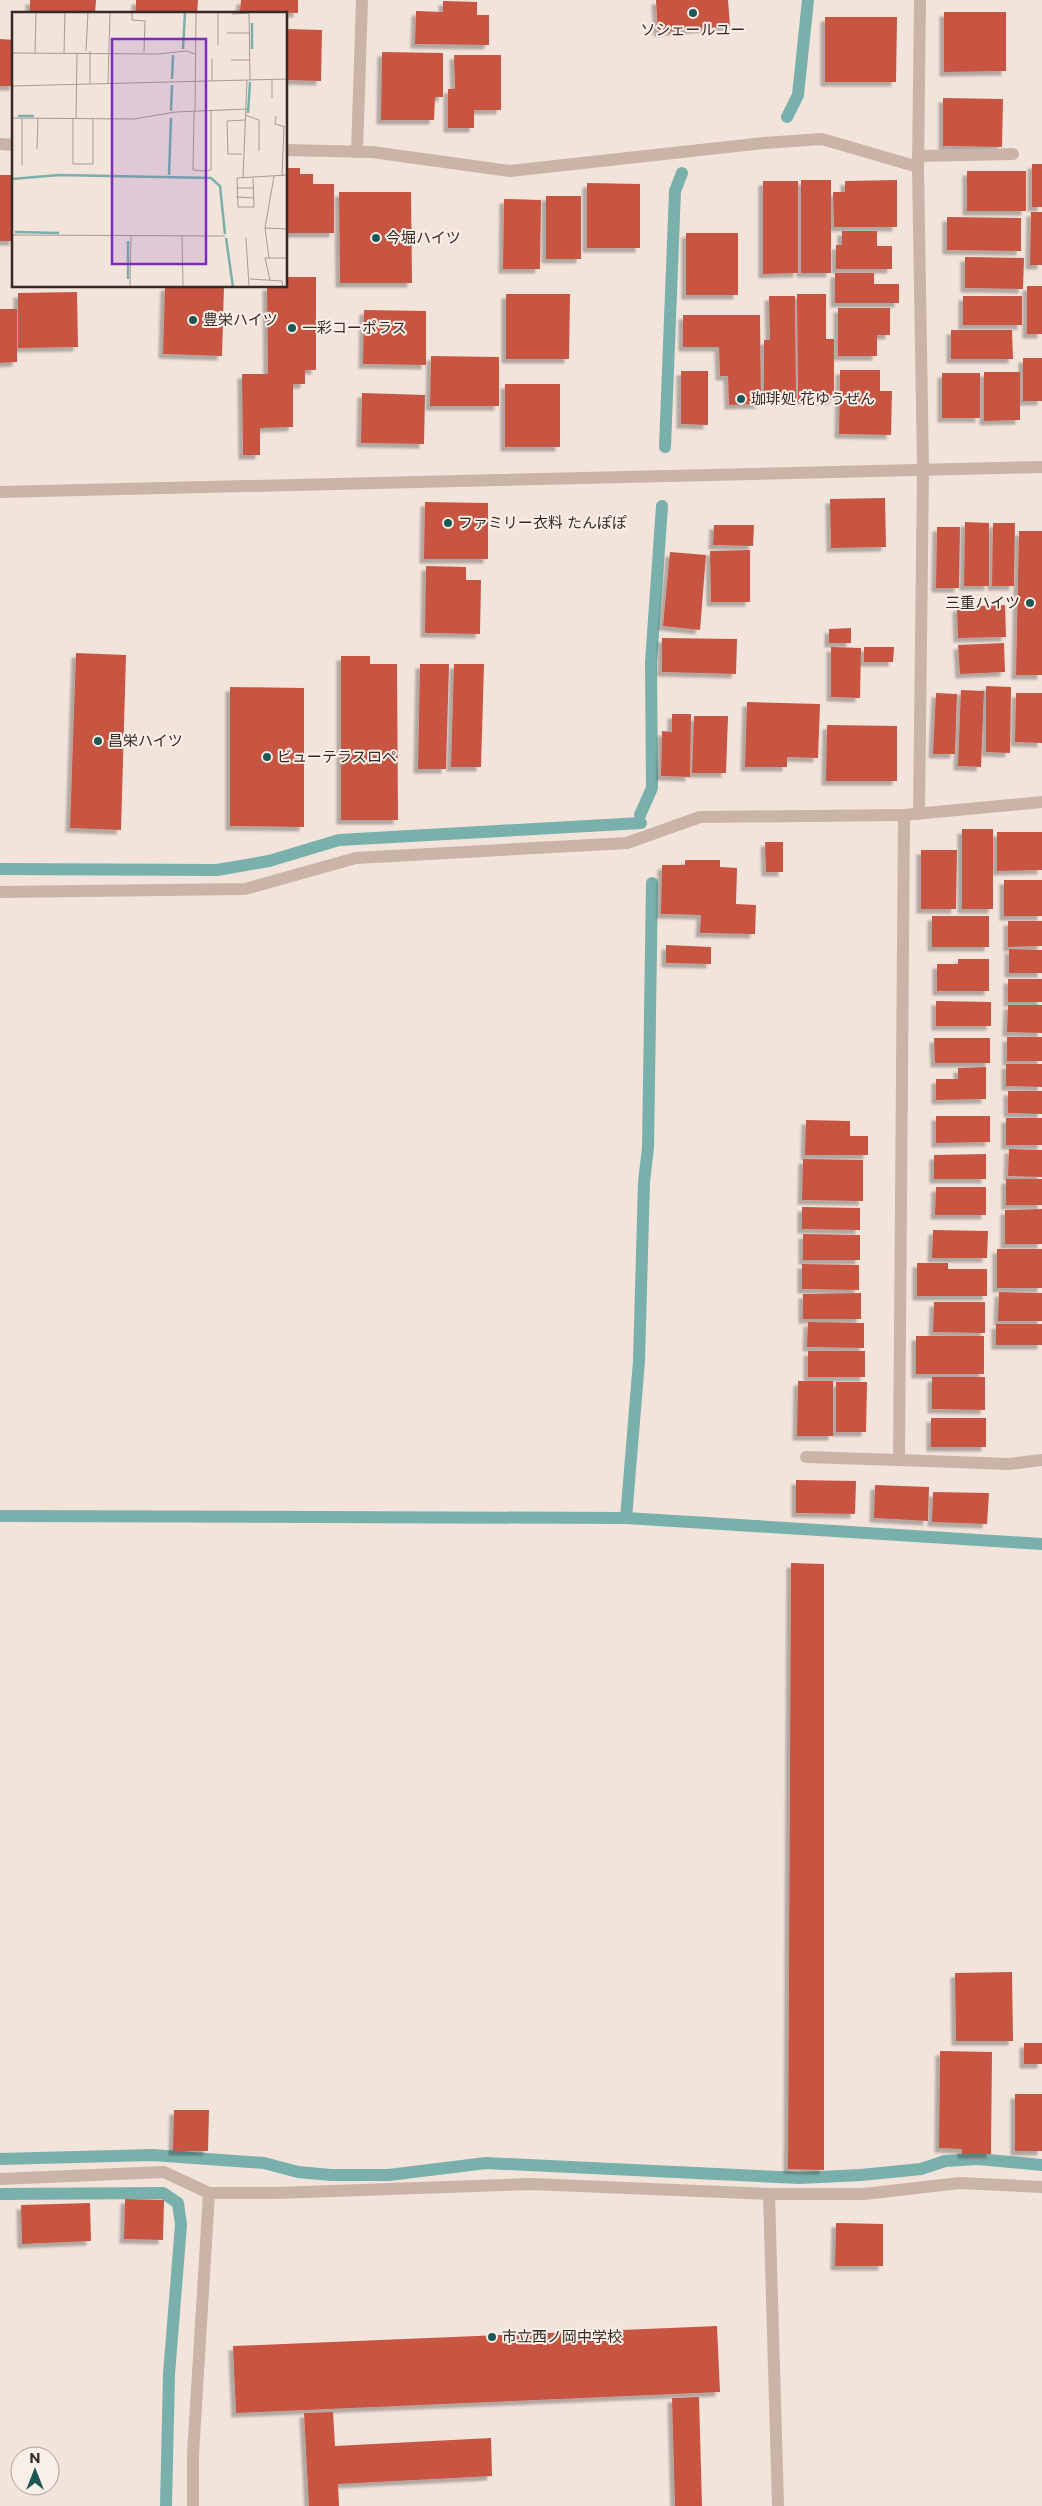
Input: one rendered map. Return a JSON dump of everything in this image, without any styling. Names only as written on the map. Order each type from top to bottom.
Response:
[{"type":"street","points":[[357,152],[362,0]]},
{"type":"street","points":[[919,814],[923,469],[918,162],[920,0]]},
{"type":"street","points":[[288,150],[372,152],[510,171],[754,144],[822,139],[918,162],[1013,154]]},
{"type":"street","points":[[0,492],[1042,467]]},
{"type":"street","points":[[0,892],[245,888],[356,858],[627,843],[700,817],[904,815],[1042,802]]},
{"type":"street","points":[[899,1460],[904,815]]},
{"type":"street","points":[[806,1457],[1009,1464],[1042,1460]]},
{"type":"street","points":[[0,2179],[164,2172],[209,2192],[383,2190],[532,2184],[769,2194],[864,2194],[960,2183],[1042,2187]]},
{"type":"street","points":[[192,2506],[193,2455],[209,2192]]},
{"type":"street","points":[[769,2194],[778,2506]]},
{"type":"building","points":[[30,0],[96,0],[95,12],[30,12]]},
{"type":"building","points":[[136,0],[198,0],[197,12],[136,12]]},
{"type":"building","points":[[241,0],[298,0],[298,13],[240,11]]},
{"type":"building","name":"ソシェールユー","points":[[656,0],[728,0],[730,26],[658,32]]},
{"type":"building","points":[[443,1],[477,2],[477,15],[489,15],[489,45],[415,44],[416,11],[443,12]]},
{"type":"building","points":[[944,12],[1006,12],[1006,71],[944,72]]},
{"type":"building","points":[[825,17],[897,17],[896,82],[825,82]]},
{"type":"building","points":[[288,29],[322,30],[321,81],[288,80]]},
{"type":"building","points":[[0,39],[12,40],[12,86],[0,86]]},
{"type":"building","points":[[382,52],[443,53],[443,97],[435,97],[434,120],[381,120]]},
{"type":"building","points":[[454,55],[501,55],[501,110],[474,110],[474,128],[448,128],[448,89],[455,89]]},
{"type":"building","points":[[943,98],[1003,99],[1002,147],[943,146]]},
{"type":"building","points":[[1032,164],[1042,164],[1042,207],[1032,207]]},
{"type":"building","points":[[288,168],[300,168],[300,174],[313,174],[313,184],[334,184],[334,233],[288,233]]},
{"type":"building","points":[[967,171],[1026,171],[1026,211],[967,211]]},
{"type":"building","points":[[0,175],[12,175],[12,241],[0,241]]},
{"type":"building","points":[[801,180],[831,180],[831,273],[801,273]]},
{"type":"building","points":[[897,180],[897,227],[834,227],[833,192],[845,192],[845,181]]},
{"type":"building","points":[[763,181],[798,181],[798,273],[763,274]]},
{"type":"building","points":[[587,183],[640,184],[640,248],[587,248]]},
{"type":"building","name":"今堀ハイツ","points":[[339,192],[411,192],[412,283],[340,283]]},
{"type":"building","points":[[546,196],[581,196],[581,259],[546,259]]},
{"type":"building","points":[[504,199],[541,200],[540,269],[503,269]]},
{"type":"building","points":[[1031,212],[1042,212],[1042,265],[1030,265]]},
{"type":"building","points":[[947,217],[1021,218],[1021,251],[947,250]]},
{"type":"building","points":[[842,231],[877,231],[877,246],[892,246],[892,269],[836,269],[836,245],[842,245]]},
{"type":"building","points":[[686,233],[738,233],[738,295],[686,295]]},
{"type":"building","points":[[965,257],[1024,258],[1023,289],[965,288]]},
{"type":"building","points":[[835,273],[874,273],[874,284],[899,284],[899,303],[835,303]]},
{"type":"building","name":"一彩コーポラス","points":[[288,277],[316,277],[316,370],[305,370],[305,384],[293,384],[293,427],[260,428],[260,455],[243,455],[242,374],[268,374],[267,288],[288,288]]},
{"type":"building","points":[[1027,286],[1042,286],[1042,334],[1027,334]]},
{"type":"building","name":"豊栄ハイツ","points":[[165,288],[224,288],[222,356],[163,354]]},
{"type":"building","points":[[77,292],[78,347],[18,348],[18,293]]},
{"type":"building","points":[[506,294],[570,294],[569,359],[506,359]]},
{"type":"building","points":[[797,294],[826,294],[826,339],[834,339],[834,400],[798,400]]},
{"type":"building","points":[[769,296],[795,296],[796,399],[764,399],[764,340],[770,340]]},
{"type":"building","points":[[963,296],[1022,296],[1022,325],[963,325]]},
{"type":"building","points":[[838,308],[890,308],[890,335],[877,335],[877,356],[838,356]]},
{"type":"building","points":[[0,309],[17,309],[17,362],[0,363]]},
{"type":"building","points":[[364,310],[426,311],[426,365],[363,364]]},
{"type":"building","points":[[683,315],[760,315],[761,404],[729,405],[728,376],[720,376],[719,347],[683,347]]},
{"type":"building","points":[[951,330],[1012,330],[1013,359],[951,359]]},
{"type":"building","points":[[431,356],[499,357],[499,406],[430,406]]},
{"type":"building","points":[[1023,358],[1042,358],[1042,401],[1023,401]]},
{"type":"building","points":[[840,370],[880,370],[880,391],[892,391],[891,435],[839,434]]},
{"type":"building","points":[[681,371],[708,371],[708,425],[681,424]]},
{"type":"building","points":[[984,372],[1020,372],[1020,420],[984,421]]},
{"type":"building","points":[[942,373],[980,373],[980,418],[942,418]]},
{"type":"building","points":[[505,384],[560,384],[560,447],[505,447]]},
{"type":"building","points":[[362,393],[425,395],[424,444],[361,443]]},
{"type":"building","points":[[885,498],[886,547],[831,548],[830,499]]},
{"type":"building","points":[[425,502],[488,503],[488,559],[424,559]]},
{"type":"building","points":[[965,522],[989,523],[989,586],[964,586]]},
{"type":"building","points":[[993,523],[1015,523],[1014,586],[992,586]]},
{"type":"building","points":[[714,525],[754,525],[753,546],[713,545]]},
{"type":"building","points":[[937,527],[960,527],[959,588],[936,588]]},
{"type":"building","name":"三重ハイツ","points":[[1019,531],[1042,531],[1042,675],[1016,675]]},
{"type":"building","points":[[750,550],[750,602],[711,602],[710,551]]},
{"type":"building","points":[[670,552],[706,555],[700,630],[663,626]]},
{"type":"building","points":[[426,566],[466,567],[466,580],[481,580],[480,634],[425,633]]},
{"type":"building","points":[[1005,605],[1006,637],[958,638],[957,607]]},
{"type":"building","points":[[851,628],[851,643],[829,643],[829,629]]},
{"type":"building","points":[[662,638],[737,639],[736,674],[662,672]]},
{"type":"building","points":[[1004,643],[1005,672],[960,674],[958,645]]},
{"type":"building","points":[[831,647],[861,648],[860,698],[831,697]]},
{"type":"building","points":[[864,647],[894,647],[893,662],[864,662]]},
{"type":"building","name":"昌栄ハイツ","points":[[76,653],[126,655],[121,830],[70,828]]},
{"type":"building","points":[[341,656],[370,656],[370,664],[397,664],[398,820],[341,820]]},
{"type":"building","points":[[420,664],[449,664],[446,769],[418,769]]},
{"type":"building","points":[[454,664],[484,664],[481,767],[451,767]]},
{"type":"building","points":[[986,686],[1011,687],[1010,753],[986,752]]},
{"type":"building","name":"ビューテラスロペ","points":[[230,687],[304,688],[304,827],[230,826]]},
{"type":"building","points":[[961,690],[984,691],[981,767],[958,766]]},
{"type":"building","points":[[936,693],[957,694],[955,754],[933,754]]},
{"type":"building","points":[[1016,693],[1042,693],[1042,743],[1015,742]]},
{"type":"building","points":[[747,702],[820,704],[818,758],[787,757],[787,767],[745,767]]},
{"type":"building","points":[[672,714],[691,714],[690,777],[661,776],[662,731],[672,732]]},
{"type":"building","points":[[694,716],[728,716],[726,773],[692,773]]},
{"type":"building","points":[[827,725],[897,726],[897,781],[826,781]]},
{"type":"building","points":[[962,829],[993,829],[993,909],[962,909]]},
{"type":"building","points":[[997,832],[1042,832],[1042,870],[997,871]]},
{"type":"building","points":[[765,842],[783,842],[783,872],[766,872]]},
{"type":"building","points":[[921,850],[957,850],[956,909],[921,909]]},
{"type":"building","points":[[685,860],[720,860],[720,867],[737,868],[736,904],[756,905],[755,934],[700,933],[701,915],[661,914],[662,865],[685,865]]},
{"type":"building","points":[[1004,880],[1042,880],[1042,916],[1004,916]]},
{"type":"building","points":[[932,916],[989,916],[989,947],[932,947]]},
{"type":"building","points":[[1008,921],[1042,921],[1042,946],[1008,947]]},
{"type":"building","points":[[666,945],[711,947],[711,964],[666,963]]},
{"type":"building","points":[[1009,949],[1042,950],[1042,973],[1009,973]]},
{"type":"building","points":[[958,959],[989,959],[989,991],[937,991],[937,964],[958,964]]},
{"type":"building","points":[[1008,979],[1042,979],[1042,1002],[1008,1002]]},
{"type":"building","points":[[936,1001],[991,1002],[991,1026],[936,1026]]},
{"type":"building","points":[[1008,1005],[1042,1005],[1042,1033],[1007,1032]]},
{"type":"building","points":[[1007,1037],[1042,1037],[1042,1061],[1007,1061]]},
{"type":"building","points":[[934,1038],[990,1038],[990,1063],[935,1063]]},
{"type":"building","points":[[1006,1064],[1042,1064],[1042,1087],[1006,1086]]},
{"type":"building","points":[[986,1067],[986,1099],[936,1100],[936,1079],[958,1079],[958,1068]]},
{"type":"building","points":[[1008,1091],[1042,1091],[1042,1114],[1008,1113]]},
{"type":"building","points":[[936,1116],[990,1116],[990,1142],[936,1143]]},
{"type":"building","points":[[1006,1118],[1042,1118],[1042,1145],[1006,1145]]},
{"type":"building","points":[[806,1120],[850,1121],[850,1136],[868,1136],[868,1155],[805,1155]]},
{"type":"building","points":[[1009,1149],[1042,1150],[1042,1177],[1008,1176]]},
{"type":"building","points":[[986,1154],[986,1179],[934,1179],[934,1155]]},
{"type":"building","points":[[803,1159],[863,1160],[863,1201],[802,1200]]},
{"type":"building","points":[[1006,1179],[1042,1179],[1042,1205],[1006,1205]]},
{"type":"building","points":[[936,1187],[986,1187],[986,1215],[935,1215]]},
{"type":"building","points":[[802,1207],[860,1208],[860,1230],[802,1229]]},
{"type":"building","points":[[1042,1209],[1042,1244],[1005,1244],[1005,1210]]},
{"type":"building","points":[[933,1230],[988,1231],[987,1258],[932,1258]]},
{"type":"building","points":[[803,1234],[860,1235],[860,1260],[803,1260]]},
{"type":"building","points":[[997,1249],[1042,1249],[1042,1288],[997,1288]]},
{"type":"building","points":[[917,1263],[948,1263],[948,1269],[987,1269],[987,1296],[917,1296]]},
{"type":"building","points":[[802,1264],[859,1265],[859,1290],[802,1289]]},
{"type":"building","points":[[999,1292],[1042,1293],[1042,1321],[998,1321]]},
{"type":"building","points":[[861,1293],[861,1319],[803,1319],[803,1294]]},
{"type":"building","points":[[934,1302],[985,1302],[985,1333],[933,1332]]},
{"type":"building","points":[[808,1322],[864,1323],[864,1348],[807,1347]]},
{"type":"building","points":[[996,1324],[1042,1324],[1042,1345],[996,1345]]},
{"type":"building","points":[[916,1336],[984,1336],[984,1374],[916,1374]]},
{"type":"building","points":[[808,1351],[865,1351],[865,1377],[808,1377]]},
{"type":"building","points":[[932,1377],[985,1377],[985,1410],[932,1409]]},
{"type":"building","points":[[798,1381],[833,1381],[833,1436],[797,1436]]},
{"type":"building","points":[[836,1382],[867,1382],[866,1432],[836,1432]]},
{"type":"building","points":[[931,1418],[986,1418],[986,1447],[931,1447]]},
{"type":"building","points":[[796,1480],[856,1481],[855,1514],[796,1513]]},
{"type":"building","points":[[875,1485],[929,1487],[928,1521],[874,1518]]},
{"type":"building","points":[[933,1492],[989,1493],[987,1524],[932,1522]]},
{"type":"building","points":[[791,1563],[824,1564],[824,2170],[788,2169]]},
{"type":"building","points":[[1012,1972],[1013,2041],[956,2041],[955,1973]]},
{"type":"building","points":[[1024,2043],[1042,2043],[1042,2064],[1024,2064]]},
{"type":"building","points":[[940,2051],[992,2052],[991,2154],[962,2154],[962,2149],[939,2148]]},
{"type":"building","points":[[1015,2094],[1042,2094],[1042,2151],[1015,2151]]},
{"type":"building","points":[[174,2110],[209,2110],[208,2151],[173,2151]]},
{"type":"building","points":[[125,2199],[164,2200],[163,2240],[124,2239]]},
{"type":"building","points":[[90,2203],[91,2241],[22,2244],[21,2205]]},
{"type":"building","points":[[836,2223],[883,2224],[883,2266],[835,2266]]},
{"type":"building","points":[[717,2326],[720,2392],[236,2413],[233,2346]]},
{"type":"building","points":[[699,2397],[702,2506],[675,2506],[672,2398]]},
{"type":"building","points":[[333,2412],[335,2446],[491,2438],[492,2476],[338,2484],[339,2506],[309,2506],[304,2413]]},
{"type":"waterway","points":[[787,117],[798,95],[808,0]]},
{"type":"waterway","points":[[665,447],[675,191],[682,173]]},
{"type":"waterway","points":[[640,815],[652,788],[651,662],[662,506]]},
{"type":"waterway","points":[[0,869],[217,870],[269,861],[339,840],[641,823]]},
{"type":"waterway","points":[[626,1518],[639,1361],[644,1182],[648,1148],[652,883]]},
{"type":"waterway","points":[[0,1516],[626,1518],[1042,1544]]},
{"type":"waterway","points":[[0,2159],[152,2155],[264,2163],[298,2172],[331,2175],[389,2175],[486,2163],[799,2178],[861,2175],[921,2169],[945,2161],[978,2159],[1042,2165]]},
{"type":"waterway","points":[[0,2194],[163,2193],[178,2203],[181,2225],[169,2374],[166,2506]]},
{"type":"place","name":"ソシェールユー","points":[[693,13]]},
{"type":"place","name":"今堀ハイツ","points":[[376,238]]},
{"type":"place","name":"豊栄ハイツ","points":[[193,320]]},
{"type":"place","name":"一彩コーポラス","points":[[292,328]]},
{"type":"place","name":"珈琲処 花ゆうぜん","points":[[741,399]]},
{"type":"place","name":"ファミリー衣料 たんぽぽ","points":[[448,523]]},
{"type":"place","name":"三重ハイツ","points":[[1030,603]]},
{"type":"place","name":"昌栄ハイツ","points":[[98,741]]},
{"type":"place","name":"ビューテラスロペ","points":[[267,757]]},
{"type":"place","name":"市立西ノ岡中学校","points":[[492,2337]]}]
